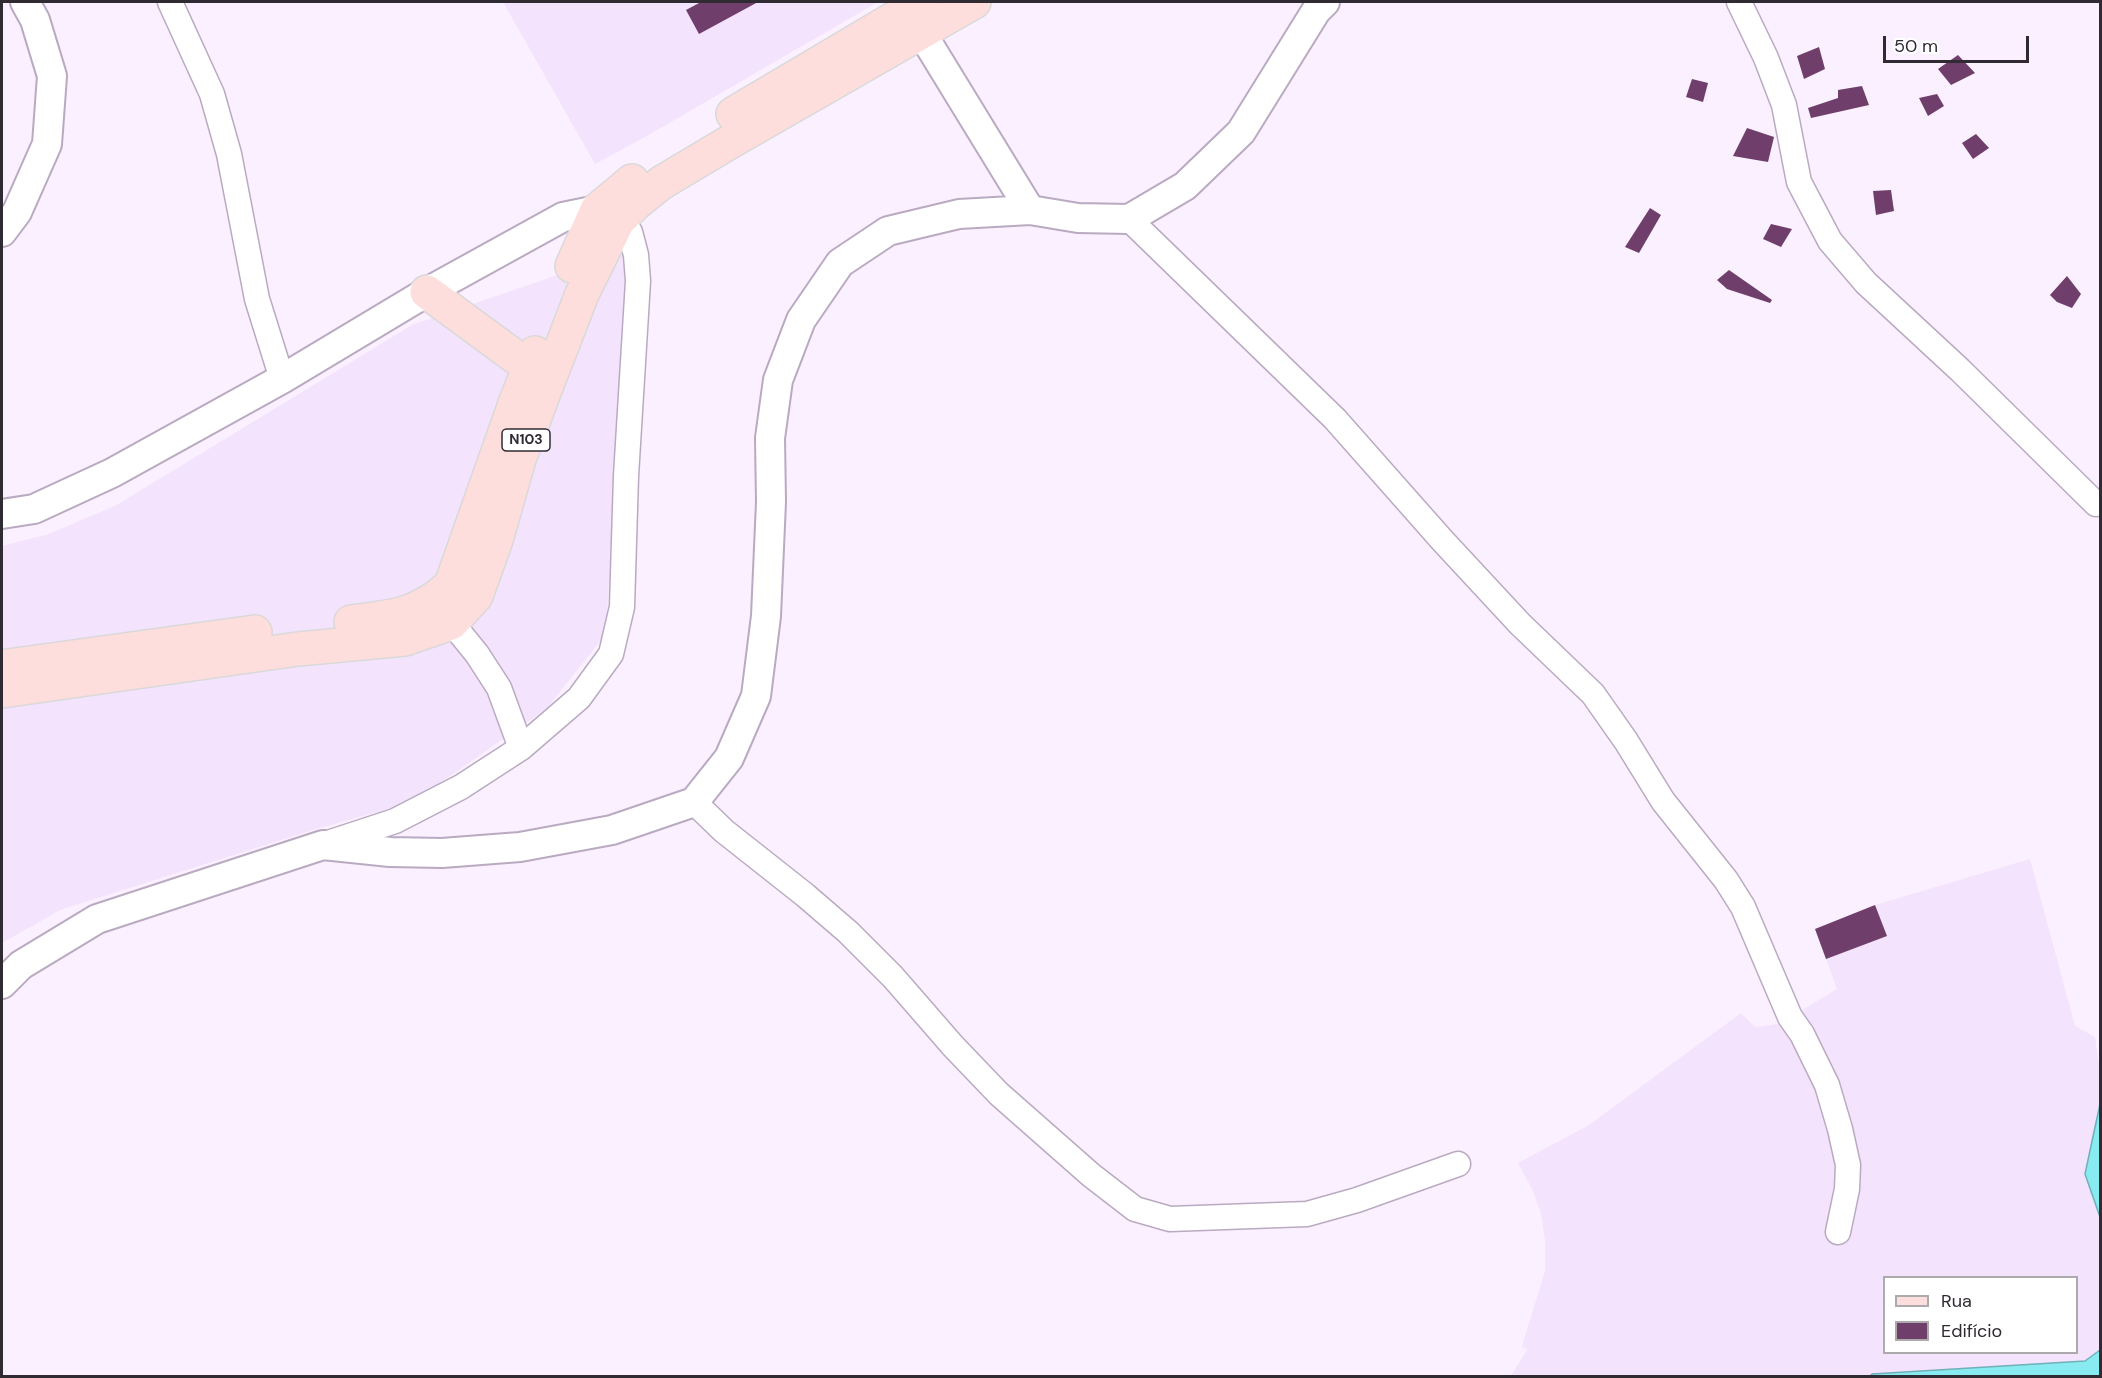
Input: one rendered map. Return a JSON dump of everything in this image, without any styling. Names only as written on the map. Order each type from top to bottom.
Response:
[{"type":"main road","name":"N103","points":[[442,612],[529,367],[558,297],[607,215],[650,168],[714,125],[917,14],[974,2]]},
{"type":"main road","name":"N103","points":[[2,691],[109,663],[294,628],[442,612],[476,596],[496,540],[519,459],[582,294],[607,215]]},
{"type":"main road","points":[[427,292],[529,367]]},
{"type":"main road","name":"N103","points":[[2,667],[109,663]]},
{"type":"street","points":[[2,232],[17,212],[47,144],[52,76],[35,20],[25,2]]},
{"type":"street","points":[[170,2],[212,94],[229,154],[257,299],[282,379]]},
{"type":"street","points":[[323,845],[390,852],[442,853],[520,847],[612,830],[694,802],[729,758],[756,696],[766,616],[771,502],[770,438],[778,380],[801,320],[840,263],[888,231],[959,214],[1030,210],[1078,218],[1129,219],[1185,186],[1241,132],[1316,11],[1325,2]]},
{"type":"street","points":[[1739,2],[1785,105],[1799,182],[1830,241],[1866,283],[1960,370],[2096,504]]},
{"type":"street","points":[[917,14],[1030,210]]},
{"type":"street","points":[[2,514],[34,509],[112,473],[282,379],[427,292],[563,217],[607,215],[630,232],[636,255],[638,281],[626,476],[622,607],[611,654],[579,698],[521,748],[461,787],[395,821],[97,919],[21,965],[2,984]]},
{"type":"street","points":[[1129,219],[1335,419],[1497,599],[1593,694],[1626,741],[1663,801],[1726,880],[1743,907],[1790,1017],[1802,1034],[1827,1085],[1848,1165],[1847,1189],[1839,1232]]},
{"type":"street","points":[[442,612],[477,654],[499,688],[521,748]]},
{"type":"street","points":[[694,802],[724,831],[848,932],[893,977],[953,1046],[999,1094],[1091,1175],[1135,1209],[1170,1219],[1307,1214],[1357,1200],[1458,1164]]},
{"type":"shaded area","points":[[503,2],[878,2],[595,164]]},
{"type":"shaded area","points":[[627,251],[606,634],[546,709],[413,802],[316,829],[60,910],[2,943],[2,546],[46,535],[115,506],[412,325]]},
{"type":"shaded area","points":[[2030,859],[2075,1026],[2095,1037],[2100,1072],[2100,1104],[2085,1174],[2100,1217],[2100,1350],[2085,1361],[1870,1376],[1511,1376],[1527,1350],[1522,1346],[1545,1271],[1545,1241],[1541,1213],[1532,1189],[1518,1163],[1589,1125],[1741,1013],[1755,1027],[1779,1024],[1837,989],[1815,929],[1875,905]]},
{"type":"water","points":[[2100,1104],[2100,1217],[2085,1174]]},
{"type":"water","points":[[2100,1350],[2100,1376],[1870,1376],[1872,1374],[2085,1361]]},
{"type":"building","points":[[701,2],[758,2],[699,34],[686,10]]},
{"type":"building","points":[[1819,47],[1825,69],[1804,79],[1797,56]]},
{"type":"building","points":[[1958,55],[1975,73],[1951,85],[1938,69]]},
{"type":"building","points":[[1692,79],[1708,83],[1703,102],[1686,97]]},
{"type":"building","points":[[1862,86],[1869,105],[1811,118],[1808,108],[1838,98],[1838,90]]},
{"type":"building","points":[[1937,94],[1944,106],[1928,116],[1919,98]]},
{"type":"building","points":[[1747,128],[1774,137],[1768,162],[1733,156]]},
{"type":"building","points":[[1976,134],[1989,148],[1973,159],[1962,143]]},
{"type":"building","points":[[1891,190],[1894,211],[1876,215],[1873,191]]},
{"type":"building","points":[[1650,208],[1661,215],[1639,253],[1625,247]]},
{"type":"building","points":[[1771,224],[1792,229],[1781,247],[1763,239]]},
{"type":"building","points":[[1729,270],[1772,300],[1770,303],[1727,289],[1717,280]]},
{"type":"building","points":[[2067,276],[2081,294],[2072,308],[2057,302],[2050,295]]},
{"type":"building","points":[[1875,905],[1887,936],[1826,959],[1815,929]]}]
